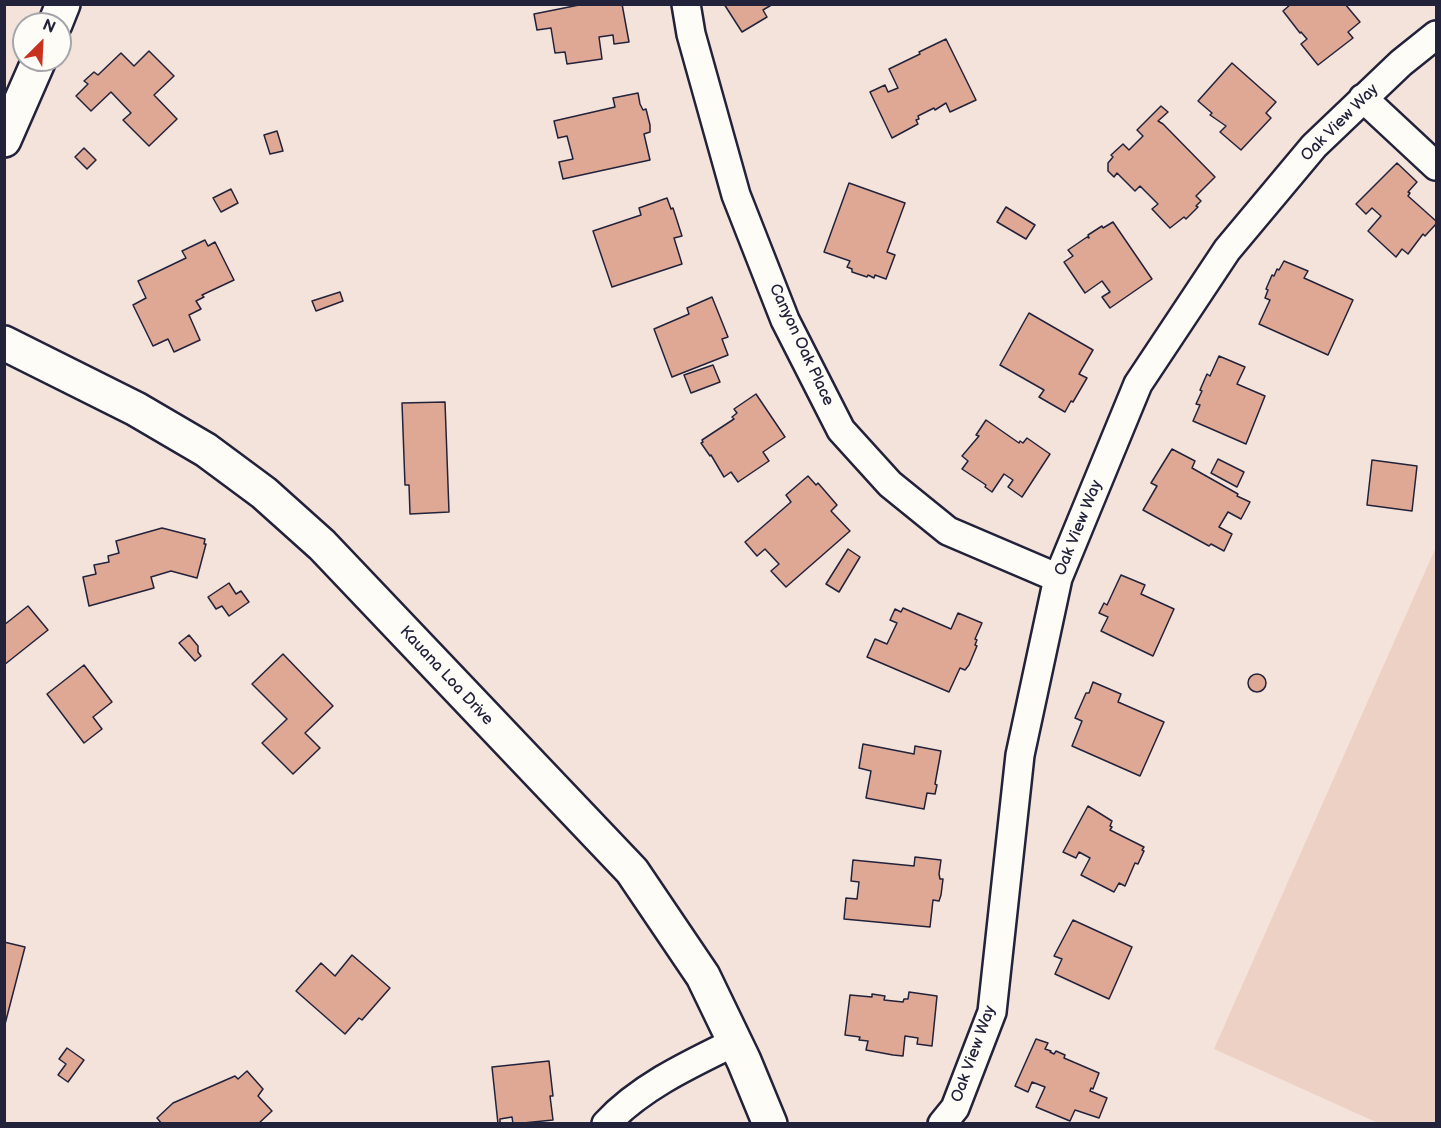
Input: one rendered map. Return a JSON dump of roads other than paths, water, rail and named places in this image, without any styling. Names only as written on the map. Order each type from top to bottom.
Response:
[{"type":"street","name":"Canyon Oak Place","points":[[686,4],[691,34],[736,195],[785,320],[841,430],[890,484],[948,531],[1058,578]]},
{"type":"street","name":"Oak View Way","points":[[942,1124],[956,1108],[992,1012],[1020,755],[1058,578],[1138,384],[1227,250],[1314,146],[1401,63],[1437,35]]},
{"type":"street","points":[[4,140],[34,72]]},
{"type":"street","points":[[1364,98],[1437,166]]},
{"type":"street","name":"Kauana Loa Drive","points":[[7,346],[136,409],[206,450],[264,493],[322,544],[632,871],[703,976],[735,1042],[770,1124]]},
{"type":"street","points":[[606,1124],[632,1100],[690,1064],[735,1042]]}]
